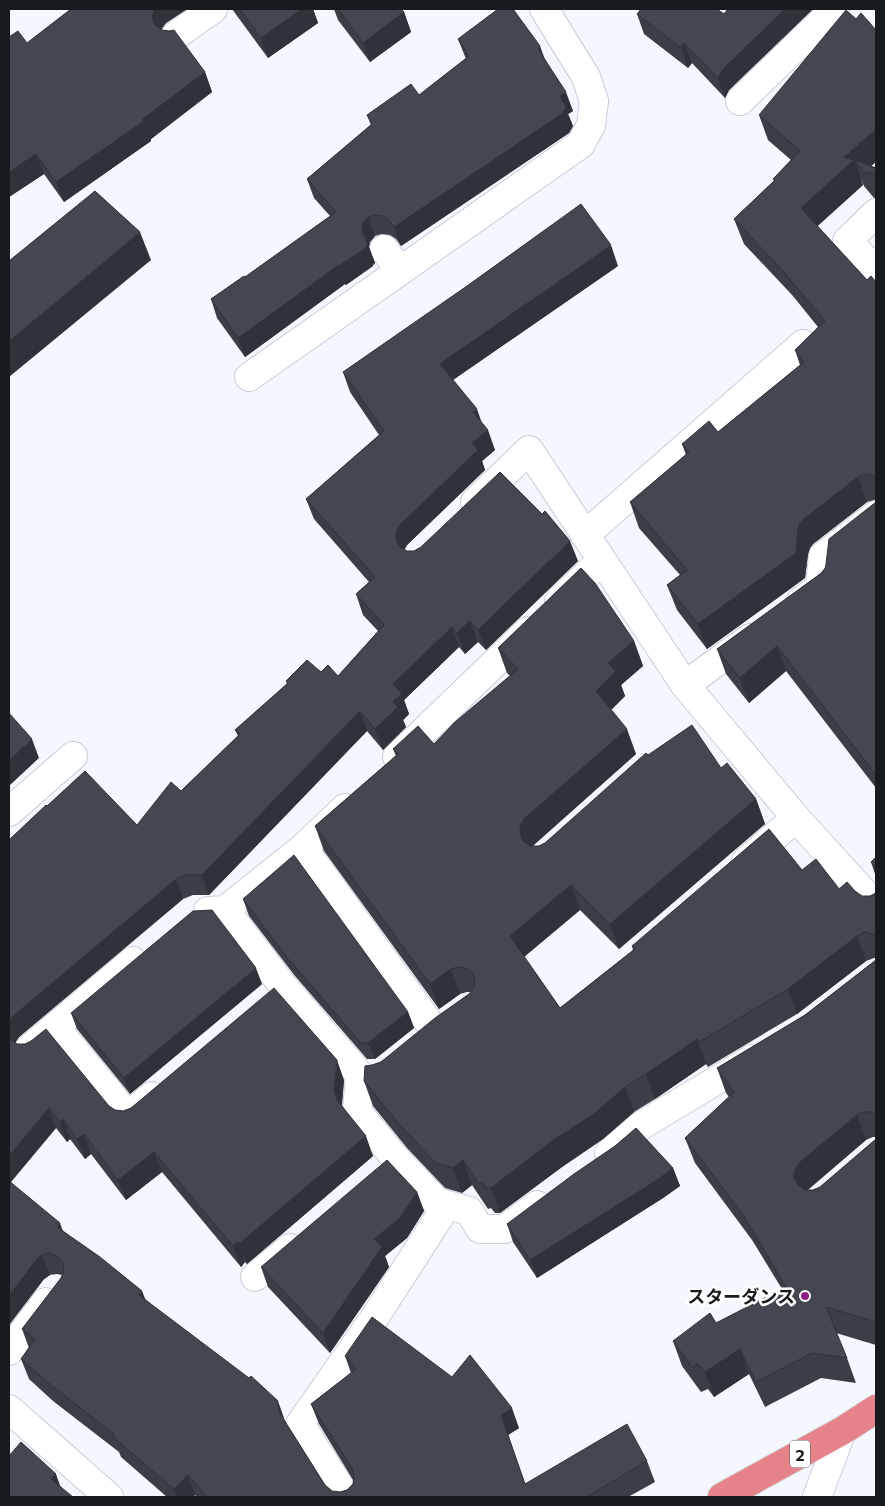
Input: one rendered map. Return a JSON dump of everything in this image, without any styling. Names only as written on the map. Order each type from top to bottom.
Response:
[{"type":"highway","name":"2","points":[[722,1497],[842,1431],[876,1410]]},
{"type":"street","points":[[175,36],[213,9]]},
{"type":"street","points":[[249,377],[581,144],[591,125],[594,101],[586,77],[544,9]]},
{"type":"street","points":[[740,101],[835,9]]},
{"type":"street","points":[[876,213],[847,241],[876,270]]},
{"type":"street","points":[[384,249],[400,271]]},
{"type":"street","points":[[585,536],[803,344]]},
{"type":"street","points":[[460,516],[528,450],[685,685],[699,718],[796,818],[876,906]]},
{"type":"street","points":[[685,685],[820,587],[823,556],[876,515]]},
{"type":"street","points":[[381,773],[602,561]]},
{"type":"street","points":[[9,812],[73,756]]},
{"type":"street","points":[[186,918],[193,911],[225,910],[303,848],[360,793]]},
{"type":"street","points":[[730,875],[796,818]]},
{"type":"street","points":[[303,848],[435,1032]]},
{"type":"street","points":[[225,910],[284,986],[360,1075],[357,1110],[395,1158],[437,1202],[469,1211],[480,1229],[505,1229],[557,1190]]},
{"type":"street","points":[[29,1049],[150,948]]},
{"type":"street","points":[[261,1005],[284,986]]},
{"type":"street","points":[[55,1027],[128,1116],[172,1079]]},
{"type":"street","points":[[588,1168],[613,1151],[642,1125],[773,1046]]},
{"type":"street","points":[[360,1075],[380,1075],[386,1069]]},
{"type":"street","points":[[373,1177],[395,1158]]},
{"type":"street","points":[[346,1497],[300,1424],[375,1317],[447,1205]]},
{"type":"street","points":[[255,1278],[307,1234]]},
{"type":"street","points":[[9,1351],[56,1288]]},
{"type":"street","points":[[9,1409],[109,1497]]},
{"type":"street","points":[[817,1497],[842,1431]]},
{"type":"building","points":[[71,9],[154,9],[152,18],[155,25],[162,30],[174,30],[205,72],[143,119],[144,121],[56,182],[36,154],[9,172],[9,37],[18,31],[27,43]]},
{"type":"building","points":[[240,9],[302,9],[261,38]]},
{"type":"building","points":[[338,9],[401,9],[404,12],[363,43]]},
{"type":"building","points":[[498,9],[513,9],[540,46],[538,49],[566,92],[560,96],[566,107],[562,114],[394,227],[383,216],[375,215],[368,217],[363,223],[362,231],[368,244],[367,247],[238,338],[211,299],[336,212],[307,179],[372,124],[367,115],[411,84],[419,95],[469,56],[458,39]]},
{"type":"building","points":[[641,9],[717,9],[724,14],[728,9],[785,9],[722,70],[718,78],[684,43],[681,48],[637,14]]},
{"type":"building","points":[[846,10],[856,19],[861,13],[876,30],[876,129],[844,157],[854,160],[801,208],[867,280],[871,276],[876,282],[876,478],[865,474],[858,477],[804,519],[798,529],[796,553],[698,624],[667,585],[687,570],[630,502],[689,452],[682,444],[709,421],[718,432],[804,362],[795,350],[825,321],[783,271],[734,219],[775,180],[773,179],[800,151],[759,115]]},
{"type":"building","points":[[855,160],[876,168],[876,176],[872,173],[865,173]]},
{"type":"building","points":[[95,191],[140,232],[9,341],[9,261]]},
{"type":"building","points":[[581,204],[611,245],[440,364],[477,409],[473,412],[488,430],[472,443],[478,450],[400,525],[396,532],[396,540],[400,547],[407,551],[414,551],[421,547],[500,472],[542,514],[545,511],[570,541],[478,630],[470,621],[457,633],[452,627],[393,684],[402,694],[393,702],[398,707],[375,729],[360,711],[202,875],[185,875],[176,879],[9,1021],[9,840],[85,771],[137,825],[171,782],[181,791],[240,734],[235,730],[288,683],[286,681],[307,660],[321,672],[328,665],[338,676],[384,625],[356,594],[375,577],[306,499],[384,431],[343,372]]},
{"type":"building","points":[[876,502],[876,775],[777,646],[740,678],[717,649],[820,574],[825,569],[829,539]]},
{"type":"building","points":[[581,568],[595,583],[634,641],[608,663],[616,671],[596,691],[627,729],[524,819],[520,827],[523,841],[530,846],[539,846],[545,843],[646,753],[648,755],[692,725],[721,768],[727,763],[756,799],[610,924],[571,885],[510,936],[560,1008],[635,949],[632,946],[769,829],[802,870],[816,859],[839,889],[847,882],[862,896],[870,896],[876,893],[876,936],[865,932],[857,936],[788,989],[699,1042],[697,1039],[625,1087],[594,1114],[552,1141],[491,1188],[486,1188],[482,1182],[479,1184],[463,1160],[453,1168],[436,1163],[398,1123],[364,1081],[365,1066],[381,1062],[435,1018],[469,994],[474,988],[475,980],[473,973],[466,968],[458,967],[451,969],[430,984],[315,826],[398,754],[393,749],[418,726],[434,744],[455,722],[518,669],[498,648]]},
{"type":"building","points":[[9,713],[32,739],[9,760]]},
{"type":"building","points":[[294,855],[408,1012],[368,1043],[361,1043],[289,960],[243,899]]},
{"type":"building","points":[[876,857],[876,868],[871,862]]},
{"type":"building","points":[[212,910],[256,968],[124,1078],[71,1013],[193,911]]},
{"type":"building","points":[[876,960],[876,1115],[872,1112],[864,1112],[857,1115],[799,1163],[794,1177],[798,1185],[805,1190],[813,1190],[820,1187],[876,1139],[876,1322],[826,1307],[847,1358],[812,1353],[756,1382],[740,1349],[705,1372],[698,1364],[692,1367],[673,1341],[710,1313],[716,1323],[786,1287],[743,1215],[685,1138],[734,1092],[717,1068],[805,1015]]},
{"type":"building","points":[[274,988],[337,1060],[334,1090],[337,1100],[366,1136],[239,1244],[238,1242],[233,1246],[154,1152],[118,1180],[84,1134],[77,1139],[63,1119],[60,1122],[49,1108],[9,1156],[9,1038],[17,1044],[25,1044],[46,1029],[109,1106],[115,1110],[123,1111],[131,1108]]},
{"type":"building","points":[[636,1128],[673,1168],[530,1260],[507,1224],[615,1146]]},
{"type":"building","points":[[387,1160],[417,1192],[400,1218],[374,1239],[382,1247],[323,1333],[261,1267]]},
{"type":"building","points":[[9,1181],[60,1223],[57,1227],[100,1257],[142,1291],[139,1295],[249,1378],[251,1376],[278,1401],[279,1412],[325,1485],[332,1491],[340,1492],[347,1490],[353,1484],[354,1476],[352,1468],[311,1404],[356,1369],[345,1356],[372,1317],[452,1377],[470,1355],[512,1408],[501,1415],[525,1484],[627,1424],[647,1461],[586,1497],[207,1497],[188,1475],[174,1489],[113,1437],[115,1435],[21,1359],[35,1339],[22,1329],[61,1278],[64,1271],[63,1263],[58,1257],[50,1253],[42,1255],[9,1296]]},
{"type":"building","points":[[21,1442],[56,1474],[51,1479],[73,1497],[9,1497],[9,1456]]},
{"type":"place","name":"スターダンス","points":[[805,1296]]}]
